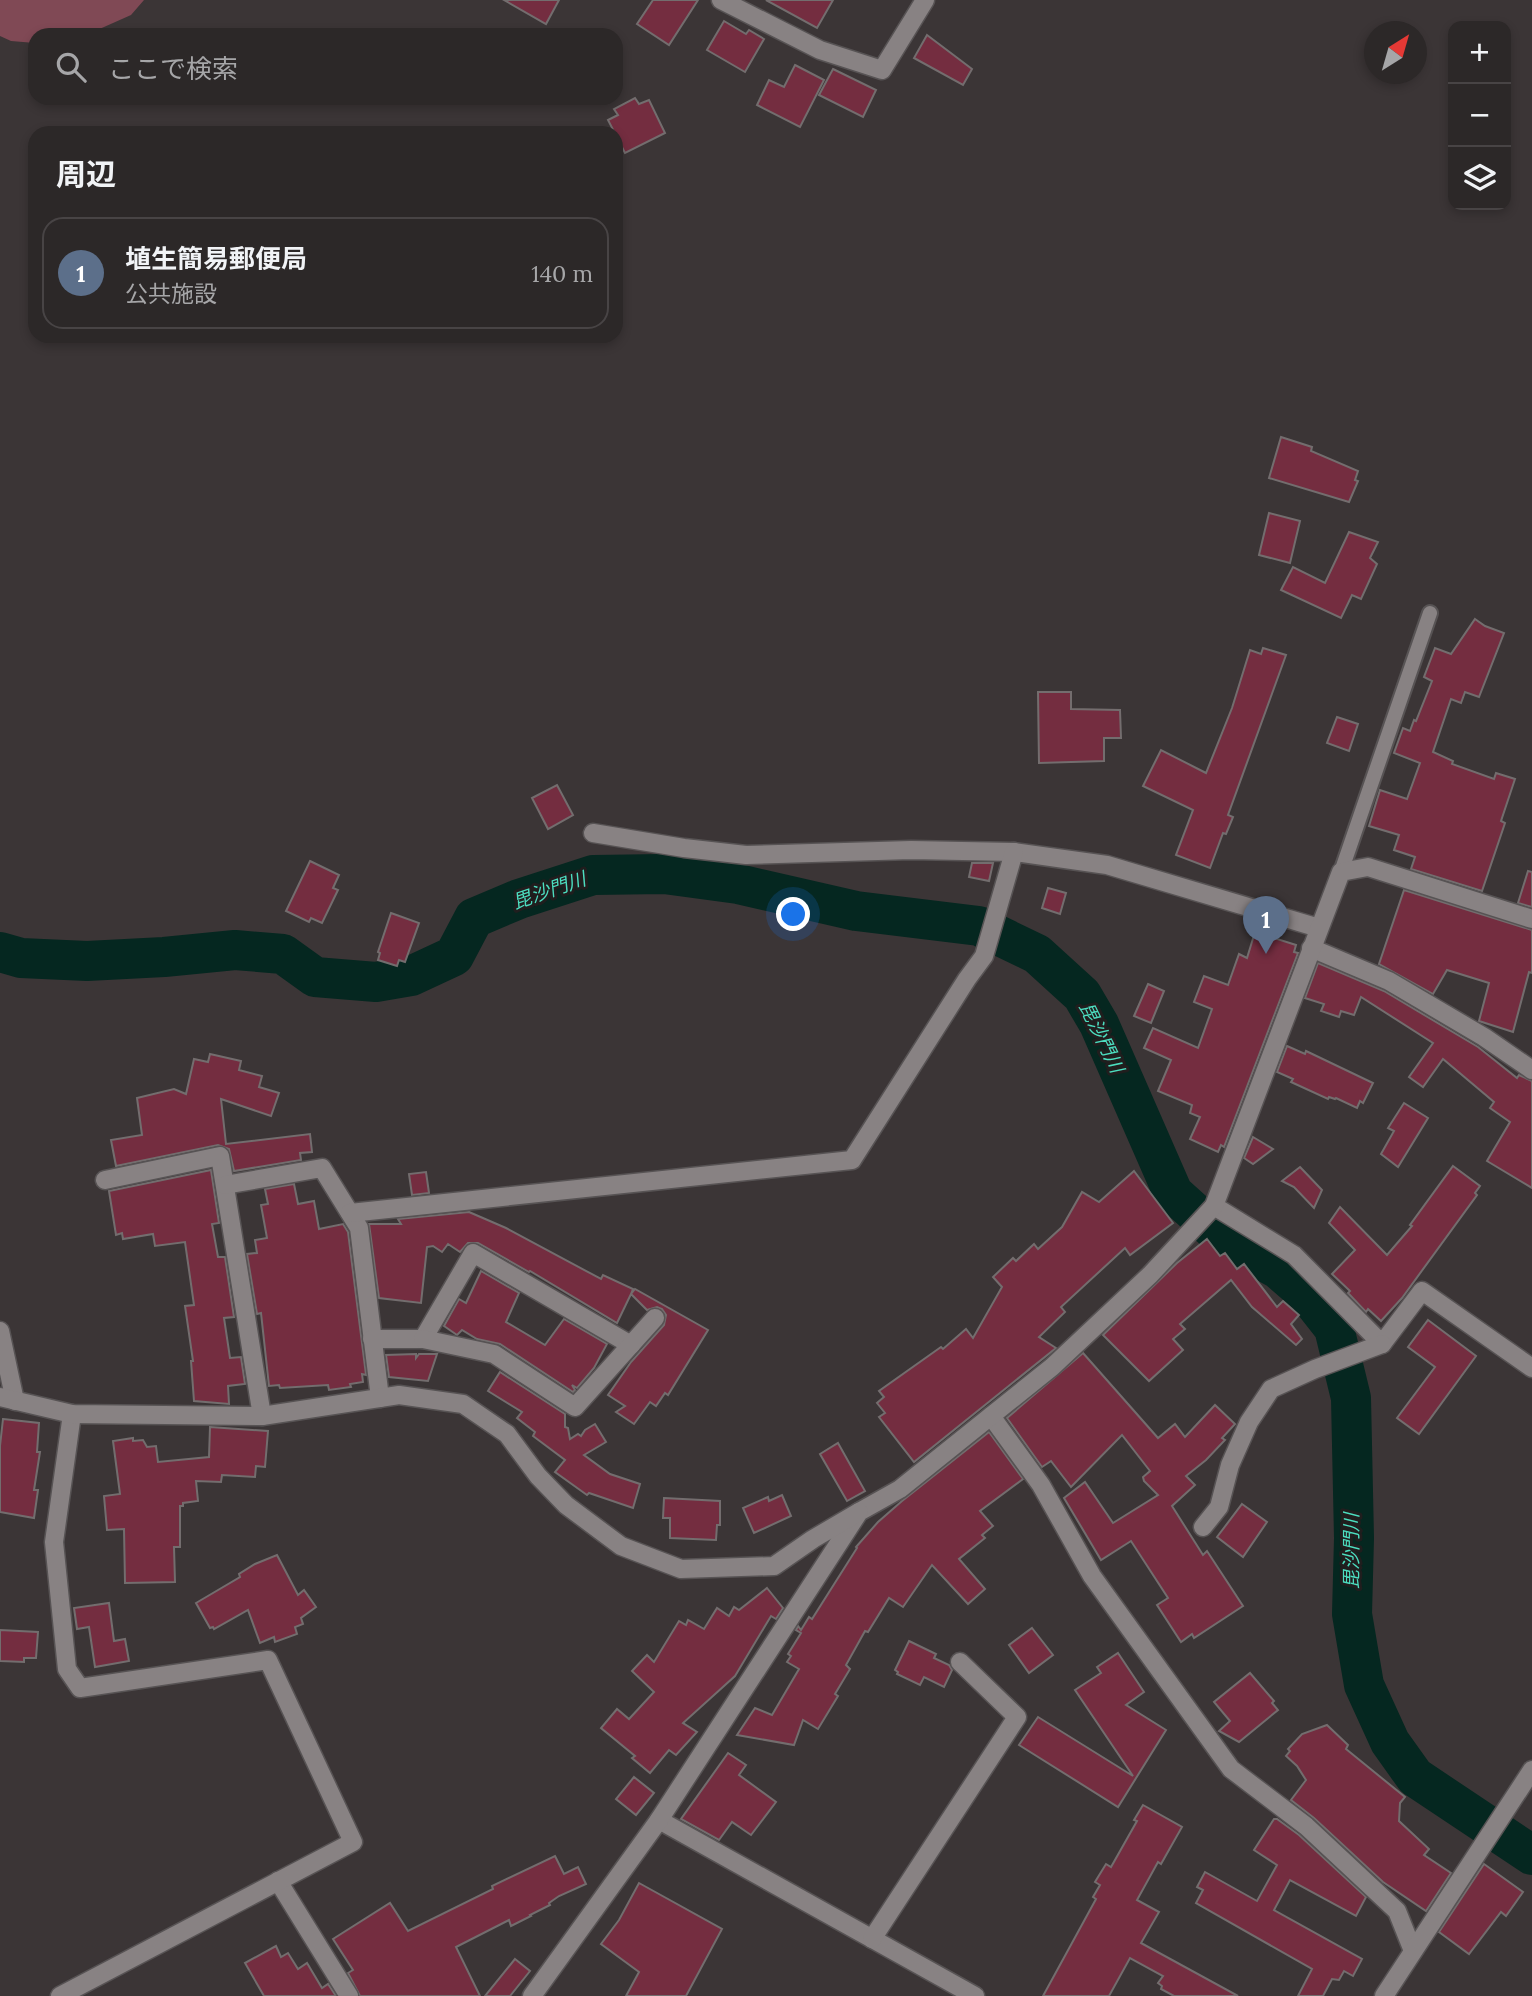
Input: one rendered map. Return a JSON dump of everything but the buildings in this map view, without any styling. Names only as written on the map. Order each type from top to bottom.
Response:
[{"type":"street","points":[[721,0],[820,50],[882,70],[925,0]]},
{"type":"street","points":[[593,833],[746,855],[911,850],[1014,852],[1107,865],[1319,928]]},
{"type":"street","points":[[350,1213],[852,1160],[984,956],[1014,852]]},
{"type":"street","points":[[0,1331],[8,1399],[72,1414],[262,1416],[399,1395],[463,1404],[507,1434],[538,1476],[566,1505],[621,1546],[681,1569],[774,1566],[813,1539],[900,1489],[1052,1367],[1150,1275],[1214,1206],[1341,872],[1368,867],[1532,919]]},
{"type":"street","points":[[1311,948],[1389,981],[1484,1037],[1532,1070]]},
{"type":"street","points":[[105,1180],[220,1156],[262,1416]]},
{"type":"street","points":[[225,1185],[322,1168],[359,1228],[380,1398]]},
{"type":"street","points":[[1214,1206],[1294,1255],[1382,1344]]},
{"type":"street","points":[[423,1339],[473,1253],[631,1345]]},
{"type":"street","points":[[1203,1527],[1219,1507],[1230,1465],[1249,1422],[1271,1389],[1315,1368],[1382,1344],[1422,1291],[1532,1368]]},
{"type":"street","points":[[372,1339],[423,1339],[494,1354],[575,1407],[655,1318]]},
{"type":"street","points":[[60,1996],[353,1842],[268,1660],[80,1688],[67,1669],[54,1542],[72,1414]]},
{"type":"street","points":[[991,1416],[1041,1485],[1093,1576],[1231,1769],[1306,1826],[1397,1911],[1413,1951]]},
{"type":"street","points":[[532,1996],[659,1820],[859,1512]]},
{"type":"street","points":[[872,1938],[1017,1717],[960,1662]]},
{"type":"street","points":[[1384,1996],[1532,1770]]},
{"type":"street","points":[[659,1820],[975,1996]]},
{"type":"street","points":[[278,1881],[349,1996]]},
{"type":"lane","points":[[1341,872],[1430,613]]},
{"type":"shaded area","points":[[0,0],[144,0],[131,15],[102,28],[28,28],[28,42],[11,41],[0,36]]},
{"type":"waterway","name":"毘沙門川","points":[[0,952],[21,958],[87,961],[235,950],[283,954],[315,977],[376,982],[411,976],[454,956],[474,918],[519,899],[593,875],[664,874],[738,884],[856,911],[979,926],[1037,954],[1082,995],[1099,1024],[1173,1193],[1224,1239],[1278,1269],[1308,1295],[1334,1328],[1351,1398],[1354,1538],[1352,1614],[1364,1685],[1390,1742],[1415,1777],[1532,1855]]},
{"type":"place","name":"埴生簡易郵便局","points":[[1266,954]]}]
